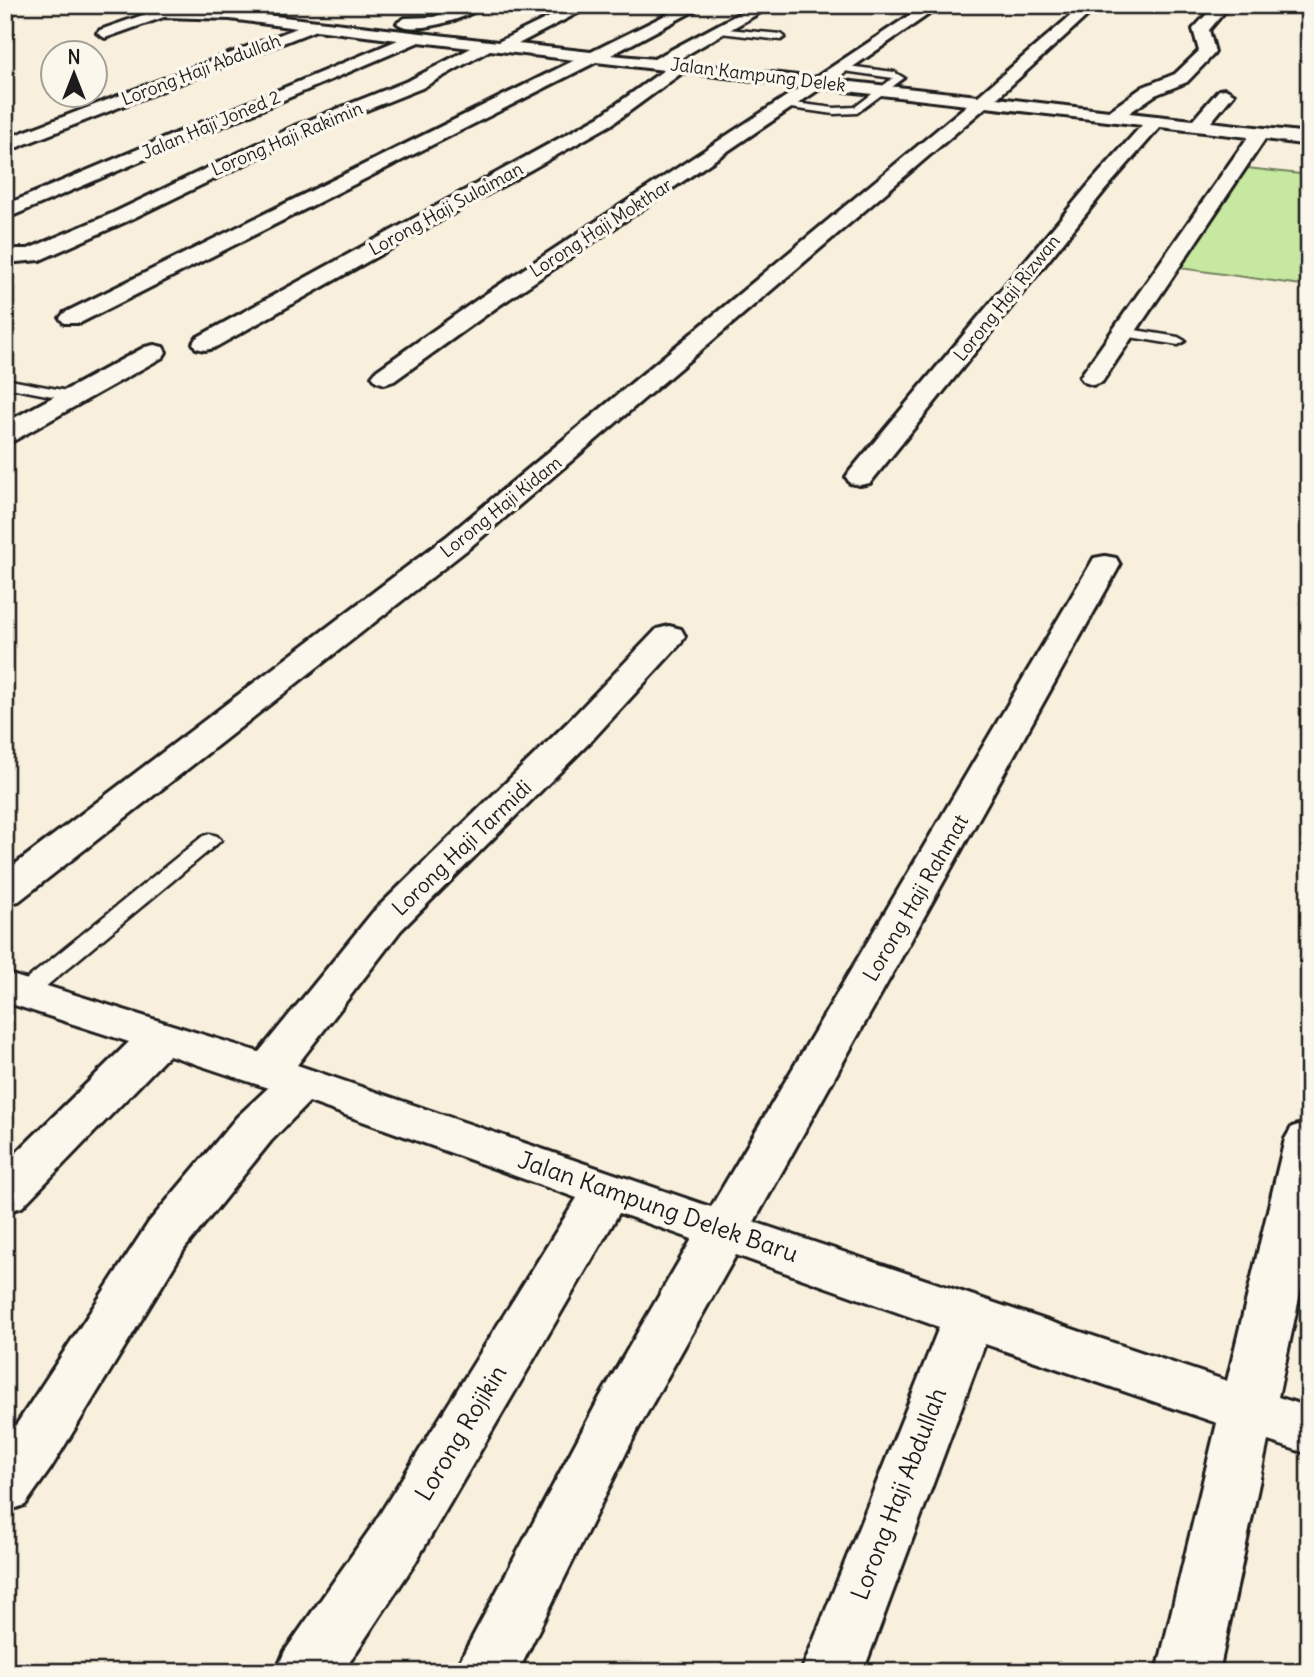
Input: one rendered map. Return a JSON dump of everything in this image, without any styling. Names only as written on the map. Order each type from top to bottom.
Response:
[{"type":"street","points":[[378,33],[408,23],[436,21],[477,5]]},
{"type":"street","name":"Lorong Haji Rakimin","points":[[5,256],[32,255],[86,232],[303,129],[416,84],[586,5]]},
{"type":"street","points":[[72,318],[698,5]]},
{"type":"street","name":"Lorong Haji Sulaiman","points":[[205,343],[606,120],[720,30],[766,5]]},
{"type":"street","name":"Lorong Haji Kidam","points":[[5,892],[457,543],[1027,64],[1092,5]]},
{"type":"street","points":[[1114,116],[1149,90],[1181,78],[1207,52],[1201,29],[1223,5]]},
{"type":"street","name":"Jalan Kampung Delek","points":[[105,33],[163,12],[217,8],[318,26],[658,64],[685,57],[819,82],[1309,139]]},
{"type":"street","name":"Lorong Haji Mokthar","points":[[385,376],[489,302],[930,9]]},
{"type":"street","name":"Jalan Haji Joned 2","points":[[5,213],[376,54],[436,21]]},
{"type":"street","name":"Lorong Haji Abdullah","points":[[5,146],[318,26]]},
{"type":"street","points":[[274,42],[312,47]]},
{"type":"street","points":[[338,50],[376,54]]},
{"type":"street","points":[[685,57],[712,50]]},
{"type":"street","points":[[1198,126],[1225,94]]},
{"type":"street","name":"Lorong Haji Rizwan","points":[[860,477],[1098,186],[1156,121]]},
{"type":"street","points":[[1093,377],[1260,133]]},
{"type":"street","points":[[5,434],[155,352]]},
{"type":"street","name":"Lorong Haji Rahmat","points":[[485,1672],[619,1413],[1105,565]]},
{"type":"street","name":"Lorong Haji Tarmidi","points":[[5,1487],[31,1451],[167,1235],[254,1129],[284,1077],[387,921],[580,731],[669,636]]},
{"type":"street","name":"Jalan Kampung Delek Baru","points":[[15,990],[284,1077],[969,1317],[1309,1431]]},
{"type":"street","points":[[5,1194],[160,1037]]},
{"type":"street","points":[[1188,1672],[1309,1139]]},
{"type":"street","name":"Lorong Rojikin","points":[[307,1672],[394,1545],[608,1189]]},
{"type":"street","name":"Lorong Haji Abdullah","points":[[832,1672],[969,1317]]},
{"type":"lane","points":[[858,5],[930,9]]},
{"type":"lane","points":[[720,30],[781,37]]},
{"type":"lane","points":[[786,105],[834,111],[857,110],[899,78],[840,68]]},
{"type":"lane","points":[[1123,332],[1178,341]]},
{"type":"lane","points":[[5,383],[74,396]]},
{"type":"lane","points":[[15,990],[210,840]]},
{"type":"green space","points":[[1247,168],[1309,175],[1309,286],[1180,268]]}]
